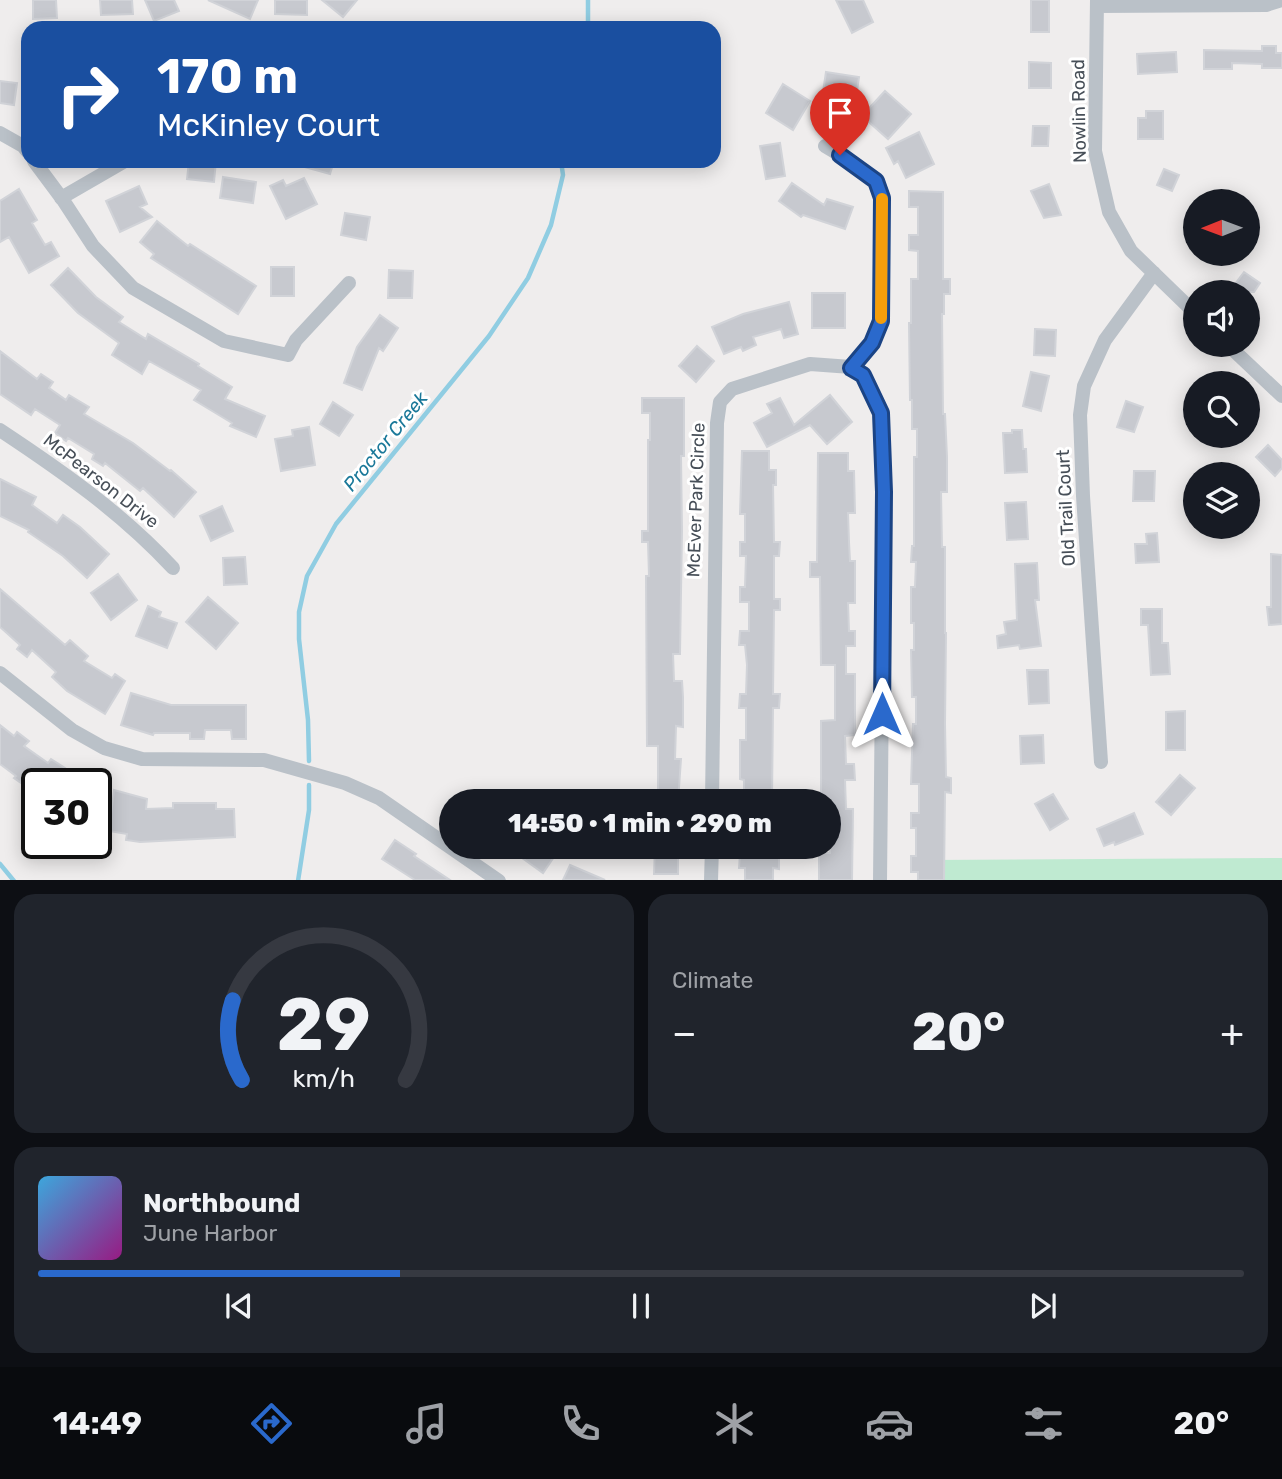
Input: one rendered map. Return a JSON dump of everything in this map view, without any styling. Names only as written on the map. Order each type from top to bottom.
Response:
[{"type":"street","points":[[1097,3],[1266,5],[1282,1]]},
{"type":"street","name":"Nowlin Road","points":[[1097,3],[1095,151],[1109,212],[1130,251],[1183,301]]},
{"type":"street","points":[[0,133],[21,145]]},
{"type":"street","points":[[825,146],[855,164],[876,181],[882,198],[881,321],[872,343],[851,368],[863,375],[881,413],[884,492],[880,880]]},
{"type":"street","points":[[39,168],[93,246],[133,288],[224,341],[288,355],[296,340],[349,283]]},
{"type":"street","points":[[61,198],[113,168]]},
{"type":"street","name":"Old Trail Court","points":[[1101,762],[1080,415],[1084,386],[1105,340],[1154,273]]},
{"type":"street","points":[[1241,357],[1282,396]]},
{"type":"street","name":"McEver Park Circle","points":[[712,789],[713,565],[720,402],[732,389],[810,364],[851,368]]},
{"type":"street","name":"McPearson Drive","points":[[0,429],[102,502],[155,548],[173,568]]},
{"type":"street","points":[[0,673],[72,730],[104,748],[142,760],[264,760],[345,783],[379,798],[499,880]]},
{"type":"street","points":[[711,880],[712,859]]},
{"type":"green space","points":[[1282,858],[1282,880],[929,880],[930,860]]},
{"type":"building","points":[[33,0],[56,0],[57,18],[33,19]]},
{"type":"building","points":[[100,0],[132,0],[133,14],[101,15]]},
{"type":"building","points":[[145,0],[174,0],[179,11],[154,21]]},
{"type":"building","points":[[208,0],[258,0],[250,19]]},
{"type":"building","points":[[275,0],[307,0],[307,15],[275,14]]},
{"type":"building","points":[[322,0],[357,0],[343,17]]},
{"type":"building","points":[[836,0],[863,0],[873,22],[852,33]]},
{"type":"building","points":[[1031,0],[1049,0],[1049,32],[1031,32]]},
{"type":"building","points":[[1262,46],[1276,46],[1276,53],[1282,53],[1282,68],[1232,63],[1232,69],[1204,69],[1204,50],[1262,51]]},
{"type":"building","points":[[1176,52],[1177,72],[1138,74],[1137,54]]},
{"type":"building","points":[[1029,62],[1051,63],[1051,88],[1029,88]]},
{"type":"building","points":[[826,72],[859,77],[855,105],[837,102],[836,107],[821,105]]},
{"type":"building","points":[[0,81],[17,83],[14,105],[0,103]]},
{"type":"building","points":[[783,84],[810,101],[793,130],[766,113]]},
{"type":"building","points":[[885,91],[911,114],[888,139],[862,116]]},
{"type":"building","points":[[1146,111],[1163,111],[1163,139],[1138,139],[1138,118],[1146,118]]},
{"type":"building","points":[[1033,126],[1049,126],[1048,146],[1032,146]]},
{"type":"building","points":[[919,132],[934,164],[906,178],[898,161],[894,164],[886,148]]},
{"type":"building","points":[[780,143],[785,176],[766,179],[760,146]]},
{"type":"building","points":[[188,168],[215,168],[214,182],[187,179]]},
{"type":"building","points":[[308,168],[332,168],[330,174]]},
{"type":"building","points":[[1164,169],[1179,175],[1172,191],[1157,185]]},
{"type":"building","points":[[223,177],[256,182],[253,203],[220,198]]},
{"type":"building","points":[[304,178],[317,204],[286,219],[270,186],[283,180],[286,186]]},
{"type":"building","points":[[792,183],[824,205],[827,199],[853,207],[845,229],[803,215],[801,217],[779,201]]},
{"type":"building","points":[[1049,184],[1061,215],[1044,218],[1031,191]]},
{"type":"building","points":[[139,186],[147,204],[140,207],[152,217],[120,232],[106,201]]},
{"type":"building","points":[[19,189],[37,220],[32,223],[45,245],[51,242],[59,256],[29,273],[9,237],[0,242],[0,201]]},
{"type":"building","points":[[909,191],[943,192],[943,279],[950,279],[950,294],[944,294],[942,314],[943,414],[947,457],[947,492],[941,492],[942,547],[945,547],[946,777],[951,778],[951,793],[945,792],[944,880],[918,880],[918,872],[911,872],[911,856],[916,856],[916,828],[911,828],[911,813],[919,813],[919,784],[911,784],[913,724],[916,724],[916,697],[912,697],[911,650],[914,650],[914,623],[911,623],[911,587],[915,587],[916,562],[911,562],[914,546],[914,457],[917,457],[917,429],[912,429],[909,323],[911,279],[918,279],[918,251],[909,250],[909,235],[918,235],[918,207],[909,207]]},
{"type":"building","points":[[345,213],[370,217],[366,240],[341,235]]},
{"type":"building","points":[[157,221],[188,246],[190,244],[256,286],[238,314],[151,258],[154,254],[140,242]]},
{"type":"building","points":[[271,267],[294,267],[294,296],[271,296]]},
{"type":"building","points":[[68,268],[96,297],[123,317],[119,322],[146,339],[148,334],[199,364],[198,366],[232,387],[225,399],[265,416],[256,437],[230,426],[232,423],[194,400],[201,390],[149,361],[142,374],[112,355],[119,343],[78,313],[51,285]]},
{"type":"building","points":[[389,270],[413,271],[412,298],[388,298]]},
{"type":"building","points":[[1244,272],[1256,280],[1238,280]]},
{"type":"building","points":[[812,293],[845,293],[845,328],[812,328]]},
{"type":"building","points":[[789,302],[798,334],[784,338],[781,329],[753,337],[756,345],[743,351],[741,347],[724,354],[712,327],[743,314]]},
{"type":"building","points":[[380,315],[398,328],[383,351],[379,348],[362,390],[344,383],[357,347]]},
{"type":"building","points":[[1035,329],[1056,330],[1055,356],[1034,355]]},
{"type":"building","points":[[697,346],[714,361],[696,382],[679,366]]},
{"type":"building","points":[[0,351],[37,379],[41,374],[53,382],[49,388],[66,400],[69,395],[89,407],[84,414],[133,443],[196,492],[174,517],[143,488],[140,491],[105,463],[103,466],[92,459],[94,454],[55,433],[60,425],[35,409],[31,415],[0,394]]},
{"type":"building","points":[[1031,372],[1049,376],[1041,411],[1023,406]]},
{"type":"building","points":[[830,395],[852,422],[827,444],[810,425],[767,447],[754,423],[772,413],[767,404],[780,398],[794,425]]},
{"type":"building","points":[[642,398],[684,398],[680,654],[673,654],[674,681],[682,681],[683,697],[683,727],[676,726],[675,759],[681,759],[679,789],[658,789],[658,746],[647,746],[646,576],[649,576],[648,542],[642,542],[642,531],[648,531],[650,413],[642,413]]},
{"type":"building","points":[[1126,401],[1143,407],[1134,432],[1117,427]]},
{"type":"building","points":[[333,402],[353,415],[339,436],[320,424]]},
{"type":"building","points":[[309,427],[315,465],[281,471],[275,439],[293,436],[292,430]]},
{"type":"building","points":[[1012,430],[1022,430],[1027,472],[1005,473],[1003,433],[1012,433]]},
{"type":"building","points":[[1268,445],[1282,460],[1282,468],[1275,476],[1256,457]]},
{"type":"building","points":[[742,451],[769,451],[769,470],[776,470],[776,485],[773,485],[774,542],[780,542],[779,556],[774,556],[774,599],[780,599],[780,610],[774,610],[773,694],[780,694],[779,708],[773,708],[772,789],[744,789],[744,780],[740,779],[740,740],[746,740],[746,708],[739,708],[740,694],[746,694],[747,665],[745,645],[739,645],[740,631],[749,631],[749,602],[740,602],[740,587],[745,587],[746,556],[740,556],[740,542],[745,542],[745,514],[740,514]]},
{"type":"building","points":[[818,453],[848,453],[848,471],[854,471],[855,513],[848,513],[850,561],[855,561],[855,603],[848,603],[849,631],[855,631],[855,646],[846,646],[846,674],[855,674],[855,735],[845,736],[846,764],[854,764],[855,780],[845,780],[846,809],[853,809],[852,880],[819,880],[819,859],[841,859],[841,789],[821,789],[821,721],[835,720],[835,665],[821,665],[820,577],[810,577],[810,562],[817,562]]},
{"type":"building","points":[[1134,471],[1155,471],[1154,501],[1133,501]]},
{"type":"building","points":[[0,479],[36,497],[32,505],[57,523],[63,515],[109,554],[87,578],[63,556],[28,532],[29,530],[0,516]]},
{"type":"building","points":[[1026,502],[1028,539],[1007,540],[1005,503]]},
{"type":"building","points":[[222,506],[233,531],[211,541],[200,516]]},
{"type":"building","points":[[1157,533],[1159,562],[1136,563],[1135,544],[1147,544],[1146,534]]},
{"type":"building","points":[[1271,554],[1282,555],[1282,624],[1269,625],[1267,607],[1271,607]]},
{"type":"building","points":[[245,557],[247,584],[224,585],[223,558]]},
{"type":"building","points":[[1037,563],[1039,600],[1035,600],[1041,646],[998,648],[997,636],[1006,634],[1004,622],[1017,620],[1015,564]]},
{"type":"building","points":[[118,574],[137,600],[111,620],[91,593]]},
{"type":"building","points":[[0,589],[65,645],[70,640],[88,656],[84,661],[112,678],[115,674],[125,681],[105,714],[67,691],[52,677],[56,672],[32,650],[27,657],[17,649],[20,645],[0,627]]},
{"type":"building","points":[[208,597],[238,623],[216,649],[186,622]]},
{"type":"building","points":[[148,606],[161,612],[159,617],[177,623],[167,648],[136,636]]},
{"type":"building","points":[[1141,609],[1162,609],[1162,643],[1168,643],[1170,674],[1151,675],[1148,625],[1141,625]]},
{"type":"building","points":[[1027,670],[1048,670],[1049,703],[1029,704]]},
{"type":"building","points":[[131,693],[171,705],[246,705],[246,739],[232,739],[231,730],[205,730],[204,739],[190,739],[190,733],[153,735],[121,725]]},
{"type":"building","points":[[1185,711],[1185,750],[1166,750],[1166,712]]},
{"type":"building","points":[[0,725],[14,736],[17,732],[29,741],[24,746],[48,763],[51,759],[65,768],[21,768],[21,783],[0,764]]},
{"type":"building","points":[[1043,735],[1044,763],[1021,764],[1020,736]]},
{"type":"building","points":[[1180,775],[1195,788],[1171,815],[1156,802]]},
{"type":"building","points":[[114,790],[147,799],[146,809],[173,808],[173,803],[216,803],[216,809],[234,809],[235,837],[140,842],[126,840],[127,834],[112,832]]},
{"type":"building","points":[[1053,794],[1068,819],[1050,830],[1035,804]]},
{"type":"building","points":[[1134,813],[1143,834],[1115,845],[1114,842],[1104,846],[1097,829]]},
{"type":"building","points":[[395,840],[450,880],[415,880],[382,859]]},
{"type":"building","points":[[524,859],[553,859],[543,873]]},
{"type":"building","points":[[655,859],[678,859],[678,874],[654,874]]},
{"type":"building","points":[[740,859],[779,859],[779,869],[773,868],[773,880],[745,880],[745,868],[739,868]]},
{"type":"building","points":[[570,865],[605,880],[563,880]]},
{"type":"waterway","name":"Proctor Creek","points":[[588,0],[588,21]]},
{"type":"waterway","name":"Proctor Creek","points":[[309,761],[308,720],[299,639],[299,612],[307,576],[336,524],[489,336],[528,278],[551,225],[563,175],[562,168]]},
{"type":"waterway","name":"Proctor Creek","points":[[298,880],[309,810],[309,785]]},
{"type":"waterway","points":[[0,864],[13,880]]},
{"type":"slow traffic","points":[[881,318],[882,199]]},
{"type":"route","points":[[840,155],[876,181],[882,198],[881,321],[872,343],[851,368],[863,375],[881,413],[884,492],[882,714]]}]
